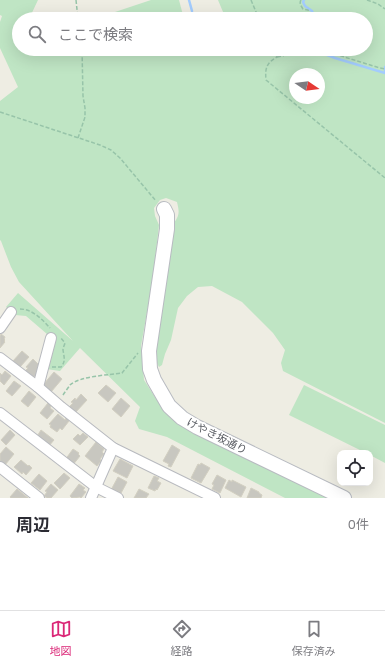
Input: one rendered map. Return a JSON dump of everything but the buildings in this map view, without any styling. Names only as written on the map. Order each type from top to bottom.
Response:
[{"type":"street","name":"けやき坂通り","points":[[164,210],[167,215],[167,229],[149,351],[150,368],[159,391],[169,406],[182,418],[231,444],[344,498]]},
{"type":"street","points":[[0,328],[11,312]]},
{"type":"street","points":[[38,388],[54,335]]},
{"type":"street","points":[[0,358],[113,448],[215,498]]},
{"type":"street","points":[[0,413],[96,487],[118,498]]},
{"type":"street","points":[[91,498],[113,448]]},
{"type":"street","points":[[0,467],[38,498]]},
{"type":"path","points":[[76,0],[77,12]]},
{"type":"path","points":[[251,0],[256,12]]},
{"type":"path","points":[[301,0],[300,2],[303,9],[308,10],[309,12]]},
{"type":"path","points":[[367,0],[378,4],[385,9]]},
{"type":"path","points":[[78,138],[85,117],[82,56]]},
{"type":"path","points":[[283,56],[273,59],[267,65],[265,70],[266,80],[385,178]]},
{"type":"path","points":[[338,56],[385,69]]},
{"type":"path","points":[[0,112],[111,150],[120,158],[164,210]]},
{"type":"path","points":[[11,312],[16,309],[23,309],[32,312],[54,335],[60,337],[64,343],[63,351],[65,360],[63,365],[61,367],[44,365]]},
{"type":"path","points":[[57,404],[71,385],[88,378],[122,373],[137,353],[140,352],[149,354]]},
{"type":"green space","points":[[0,0],[38,0],[32,12],[12,12],[12,56],[373,56],[373,12],[223,12],[218,0],[385,0],[385,423],[283,371],[281,363],[285,350],[273,333],[242,302],[212,286],[198,287],[187,296],[178,308],[171,340],[162,365],[159,367],[156,361],[158,333],[172,226],[179,212],[177,202],[166,198],[160,200],[154,208],[155,216],[159,225],[153,278],[141,346],[144,380],[162,408],[188,428],[329,498],[285,498],[167,437],[139,429],[135,421],[140,407],[80,348],[60,371],[46,369],[54,340],[26,316],[15,315],[6,307],[18,293],[73,341],[19,282],[0,240],[0,101],[18,87],[0,48],[0,22],[2,16],[0,15]]},
{"type":"green space","points":[[151,0],[179,0],[182,12],[115,12]]},
{"type":"green space","points":[[304,385],[385,425],[385,463],[373,457],[373,450],[360,450],[289,415]]},
{"type":"waterway","points":[[189,0],[192,11]]},
{"type":"waterway","points":[[304,0],[303,2],[305,6],[312,12]]},
{"type":"waterway","points":[[330,56],[385,73]]}]
